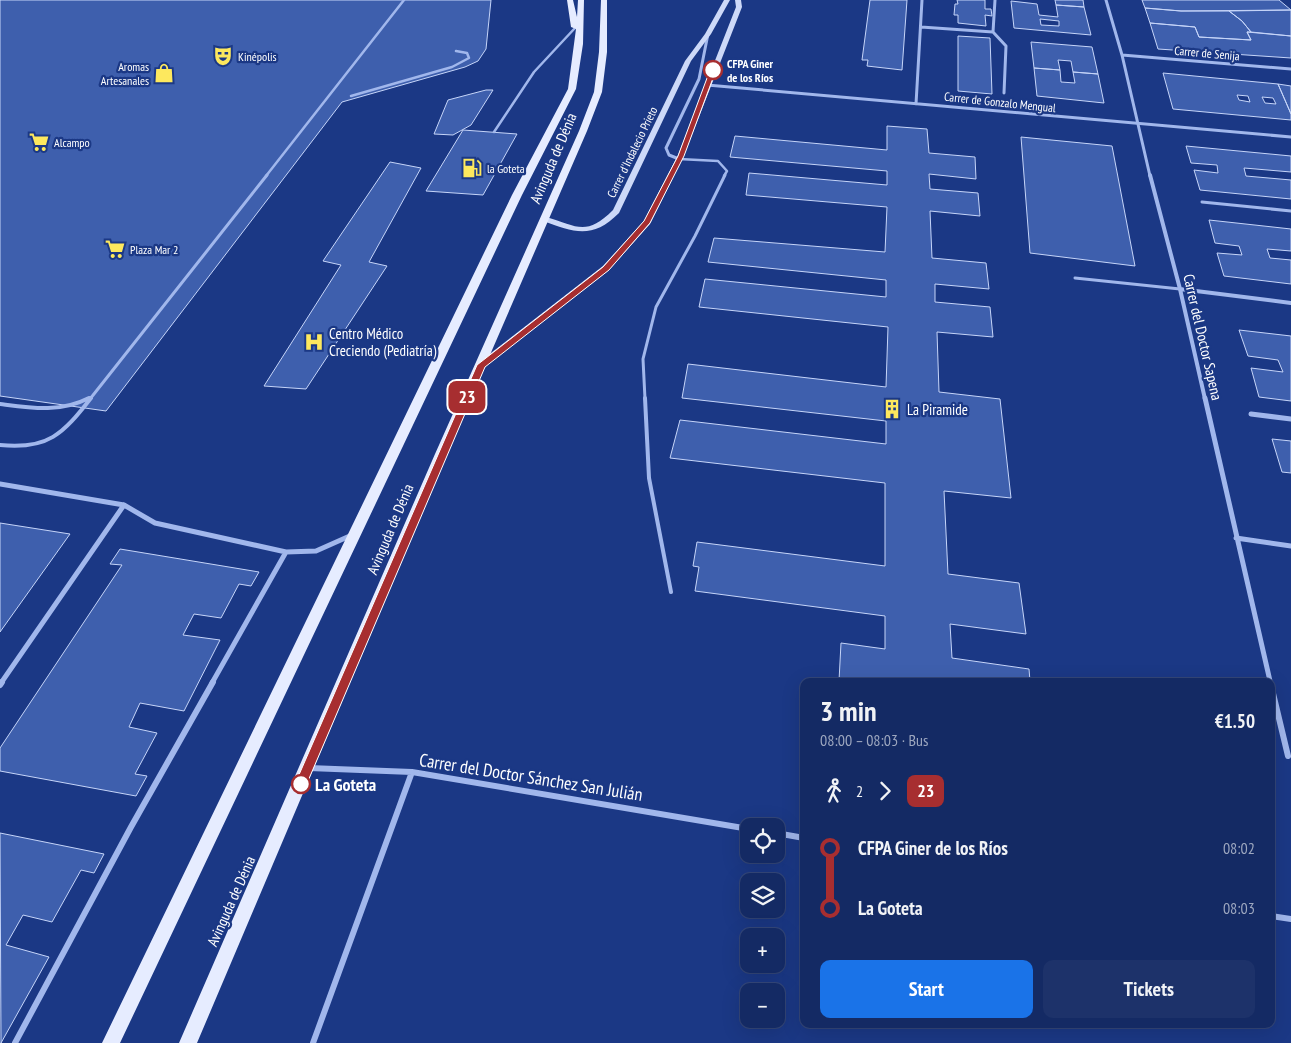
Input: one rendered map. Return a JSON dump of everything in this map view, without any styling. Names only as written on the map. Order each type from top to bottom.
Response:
[{"type":"main road","name":"Avinguda de Dénia","points":[[570,0],[578,44]]},
{"type":"main road","name":"Avinguda de Dénia","points":[[111,1043],[357,533],[517,195],[572,89],[581,0]]},
{"type":"main road","name":"Avinguda de Dénia","points":[[604,0],[605,23]]},
{"type":"main road","name":"Avinguda de Dénia","points":[[188,1043],[546,219],[598,92],[605,23],[610,0]]},
{"type":"street","name":"Carrer d'Indalecio Prieto","points":[[546,219],[570,228],[588,230],[604,225],[616,211],[688,61],[708,34],[727,0]]},
{"type":"street","points":[[481,365],[606,268],[647,222],[679,159],[739,7],[738,0]]},
{"type":"street","points":[[916,104],[922,0]]},
{"type":"street","points":[[993,32],[995,0]]},
{"type":"street","name":"Carrer del Doctor Sapena","points":[[1106,0],[1122,55],[1137,125],[1180,289],[1269,678]]},
{"type":"street","points":[[921,26],[993,32],[1006,46],[1004,92]]},
{"type":"street","name":"Carrer d'Indalecio Prieto","points":[[679,159],[669,155],[666,148],[697,84],[708,54],[708,34]]},
{"type":"street","name":"Carrer de Senija","points":[[1122,55],[1291,69]]},
{"type":"street","name":"Carrer de Gonzalo Mengual","points":[[707,86],[1291,137]]},
{"type":"street","points":[[1180,289],[1291,302]]},
{"type":"street","points":[[1251,414],[1291,419]]},
{"type":"street","points":[[0,484],[124,505],[155,523],[286,552],[316,551],[357,533]]},
{"type":"street","points":[[0,684],[124,505]]},
{"type":"street","points":[[1236,538],[1291,546]]},
{"type":"street","points":[[15,1043],[132,827],[286,552]]},
{"type":"street","points":[[1275,702],[1288,756]]},
{"type":"street","name":"Carrer del Doctor Sánchez San Julián","points":[[308,768],[412,772],[740,827]]},
{"type":"street","points":[[313,1043],[412,772]]},
{"type":"street","points":[[785,835],[800,837]]},
{"type":"street","points":[[1275,917],[1291,919]]},
{"type":"lane","points":[[0,445],[27,447],[54,439],[67,428],[404,0]]},
{"type":"lane","points":[[494,132],[534,72],[576,28]]},
{"type":"lane","points":[[351,96],[452,67],[469,58],[467,53],[456,51]]},
{"type":"lane","points":[[671,592],[649,478],[643,359],[656,307],[695,236],[717,187],[727,171],[718,162],[679,159]]},
{"type":"lane","points":[[1202,202],[1291,211]]},
{"type":"lane","points":[[1076,278],[1180,289]]},
{"type":"lane","points":[[0,404],[61,410],[79,404],[95,394]]},
{"type":"building","name":"Plaza Mar 2","points":[[0,0],[491,0],[486,49],[478,61],[465,67],[342,102],[106,411],[0,396]]},
{"type":"building","points":[[870,0],[907,0],[902,70],[867,66],[868,60],[862,60]]},
{"type":"building","points":[[957,0],[985,0],[985,9],[991,9],[992,16],[985,15],[986,26],[958,23],[958,15],[954,15],[955,4],[958,4]]},
{"type":"building","points":[[1055,0],[1083,0],[1084,7],[1056,5]]},
{"type":"building","points":[[1142,0],[1279,0],[1291,10],[1181,11],[1145,8]]},
{"type":"building","points":[[1011,1],[1037,4],[1039,15],[1058,17],[1056,5],[1084,7],[1091,35],[1014,28]],"holes":[[[1040,19],[1059,21],[1059,26],[1041,25]]]},
{"type":"building","points":[[1145,8],[1181,11],[1229,11],[1242,21],[1251,32],[1247,32],[1251,40],[1199,37],[1195,27],[1150,23]]},
{"type":"building","points":[[1291,10],[1291,36],[1251,32],[1242,21],[1229,11]]},
{"type":"building","points":[[1150,23],[1195,27],[1199,37],[1251,40],[1247,32],[1291,36],[1291,58],[1158,49]]},
{"type":"building","points":[[958,36],[990,38],[992,94],[958,91]]},
{"type":"building","points":[[1031,42],[1092,47],[1098,74],[1073,72],[1071,61],[1058,60],[1060,70],[1034,68]]},
{"type":"building","points":[[1034,68],[1060,70],[1061,82],[1075,83],[1073,72],[1098,74],[1104,103],[1037,96]]},
{"type":"building","points":[[1163,73],[1278,84],[1291,114],[1291,120],[1173,109]],"holes":[[[1237,95],[1248,96],[1250,102],[1239,100]],[[1262,97],[1273,98],[1276,104],[1265,103]]]},
{"type":"building","points":[[1278,84],[1291,86],[1291,114]]},
{"type":"building","points":[[486,90],[493,90],[471,125],[453,135],[434,134],[448,100]]},
{"type":"building","name":"La Piramide","points":[[887,126],[927,129],[929,153],[975,157],[976,179],[929,174],[930,189],[978,193],[980,216],[930,211],[932,258],[986,263],[989,289],[935,284],[935,302],[990,307],[993,337],[937,332],[939,392],[1000,399],[1011,498],[944,491],[948,574],[1019,583],[1026,634],[950,624],[952,658],[1029,669],[1030,678],[839,678],[841,643],[885,649],[885,616],[695,591],[699,567],[693,566],[697,542],[885,566],[885,483],[670,458],[680,420],[886,444],[886,421],[682,398],[688,364],[886,387],[888,327],[699,307],[705,279],[886,297],[886,280],[708,262],[714,238],[885,252],[887,207],[746,195],[749,173],[887,185],[887,171],[730,157],[735,136],[887,150]]},
{"type":"building","points":[[463,130],[517,134],[483,195],[426,191]]},
{"type":"building","points":[[1021,137],[1112,146],[1135,266],[1030,253]]},
{"type":"building","points":[[1186,146],[1291,156],[1291,172],[1244,168],[1246,176],[1291,180],[1291,199],[1200,190],[1194,170],[1218,173],[1217,165],[1191,163]]},
{"type":"building","points":[[390,162],[421,168],[369,262],[387,266],[306,389],[264,386],[341,265],[323,261]]},
{"type":"building","points":[[1209,220],[1291,229],[1291,251],[1267,249],[1270,258],[1291,260],[1291,284],[1224,276],[1217,253],[1242,255],[1239,246],[1215,243]]},
{"type":"building","points":[[1239,330],[1291,336],[1291,401],[1259,397],[1251,368],[1283,372],[1278,360],[1248,356]]},
{"type":"building","points":[[1272,439],[1291,441],[1291,473],[1282,472]]},
{"type":"building","points":[[0,523],[70,534],[0,632]]},
{"type":"building","points":[[120,549],[259,572],[251,586],[239,584],[221,618],[194,614],[183,635],[220,640],[184,711],[140,703],[129,727],[157,733],[135,774],[147,776],[136,796],[0,771],[0,748],[122,565],[110,564]]},
{"type":"building","points":[[0,833],[104,854],[94,873],[81,870],[52,922],[23,915],[6,945],[49,957],[1,1043]]},
{"type":"bus line","name":"23","points":[[301,784],[441,454],[481,365],[606,268],[647,222],[681,156],[713,70]]},
{"type":"place","name":"Kinépolis","points":[[223,56]]},
{"type":"place","name":"CFPA Giner de los Ríos","points":[[713,70]]},
{"type":"place","name":"Aromas Artesanales","points":[[164,73]]},
{"type":"place","name":"Alcampo","points":[[39,142]]},
{"type":"place","name":"la Goteta","points":[[472,168]]},
{"type":"place","name":"Plaza Mar 2","points":[[115,249]]},
{"type":"place","name":"Centro Médico Creciendo (Pediatría)","points":[[314,342]]},
{"type":"place","name":"La Piramide","points":[[892,409]]},
{"type":"place","name":"La Goteta","points":[[301,784]]}]
